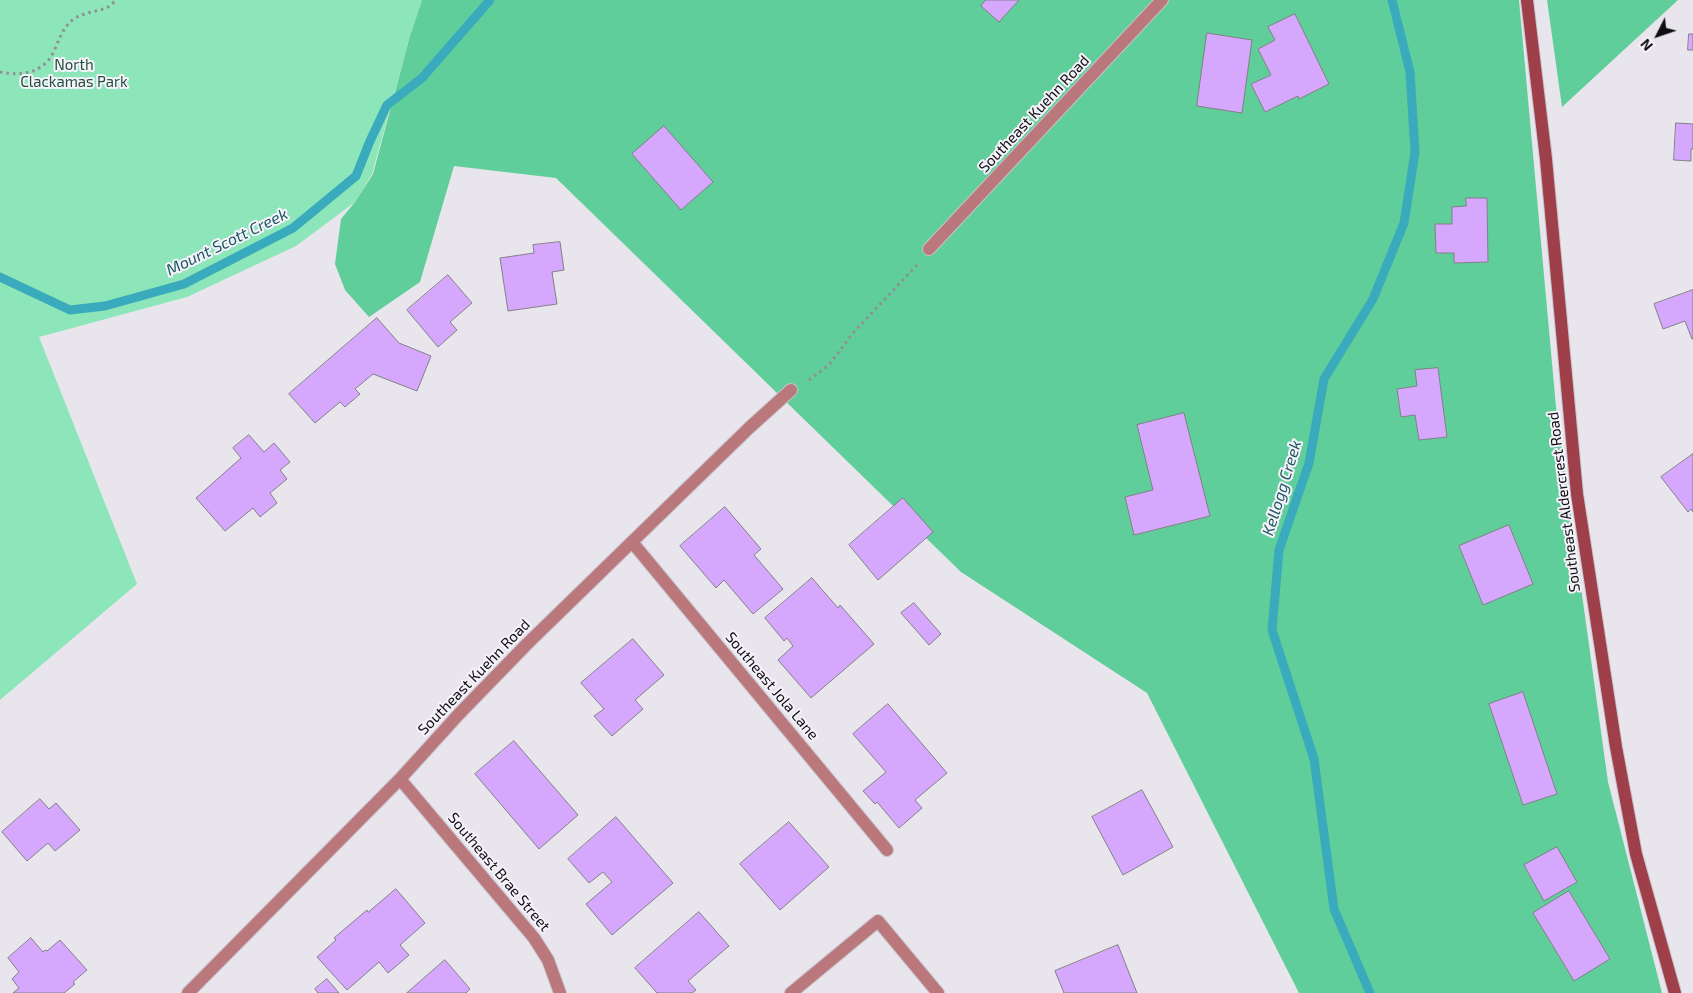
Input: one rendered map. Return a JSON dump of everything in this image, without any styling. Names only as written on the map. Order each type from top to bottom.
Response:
[{"type":"street","name":"Southeast Kuehn Road","points":[[929,249],[1162,0]]},
{"type":"street","name":"Southeast Aldercrest Road","points":[[1527,0],[1546,159],[1580,513],[1616,747],[1636,854],[1675,993]]},
{"type":"street","name":"Southeast Kuehn Road","points":[[188,993],[400,779],[459,714],[527,644],[749,428],[791,390]]},
{"type":"street","name":"Southeast Jola Lane","points":[[632,542],[887,850]]},
{"type":"street","name":"Southeast Brae Street","points":[[400,779],[534,938],[548,960],[560,993]]},
{"type":"street","points":[[791,993],[878,921],[938,993]]},
{"type":"path","points":[[0,72],[26,74],[41,67],[51,56],[62,31],[74,19],[107,7],[117,0]]},
{"type":"path","points":[[791,390],[829,365],[852,334],[912,271],[929,249]]},
{"type":"green space","name":"North Clackamas Park","points":[[0,0],[422,0],[410,36],[372,174],[355,202],[296,246],[187,297],[39,337],[137,584],[0,700]]},
{"type":"green space","points":[[422,0],[1519,0],[1556,407],[1608,782],[1662,993],[1299,993],[1147,693],[961,572],[556,178],[454,166],[420,282],[369,317],[345,290],[335,264],[341,219],[355,202],[373,174],[410,36]]},
{"type":"green space","points":[[1547,0],[1678,0],[1562,107]]},
{"type":"building","points":[[986,0],[1019,0],[999,22],[981,6]]},
{"type":"building","points":[[1295,14],[1329,84],[1299,99],[1298,96],[1265,112],[1251,84],[1271,75],[1258,49],[1275,40],[1268,27]]},
{"type":"building","points":[[1207,33],[1252,40],[1242,113],[1197,106]]},
{"type":"building","points":[[1689,34],[1693,34],[1693,50],[1688,50]]},
{"type":"building","points":[[1676,123],[1693,124],[1691,161],[1674,160]]},
{"type":"building","points":[[664,126],[713,182],[681,210],[632,154]]},
{"type":"building","points":[[1466,198],[1487,198],[1488,262],[1454,263],[1454,253],[1436,253],[1435,224],[1452,224],[1452,207],[1466,206]]},
{"type":"building","points":[[560,242],[564,270],[552,272],[557,304],[508,311],[500,258],[534,253],[533,245]]},
{"type":"building","points":[[448,275],[472,303],[450,322],[457,330],[438,347],[407,310]]},
{"type":"building","points":[[1693,290],[1693,339],[1685,321],[1663,329],[1654,304]]},
{"type":"building","points":[[377,318],[399,343],[431,356],[417,391],[373,374],[355,389],[360,394],[345,407],[340,402],[315,423],[289,394]]},
{"type":"building","points":[[1438,368],[1447,437],[1419,440],[1415,415],[1401,417],[1397,389],[1417,386],[1415,370]]},
{"type":"building","points":[[1184,413],[1210,516],[1134,535],[1125,497],[1153,490],[1137,425]]},
{"type":"building","points":[[249,435],[264,452],[274,443],[290,462],[280,470],[287,479],[270,493],[277,503],[260,517],[253,508],[225,531],[196,498],[241,458],[233,448]]},
{"type":"building","points":[[1693,454],[1693,512],[1691,509],[1688,512],[1661,477]]},
{"type":"building","points":[[903,498],[933,532],[878,580],[849,545]]},
{"type":"building","points":[[725,507],[761,549],[754,555],[783,589],[753,614],[724,580],[716,588],[680,546]]},
{"type":"building","points":[[1509,525],[1533,584],[1483,605],[1459,546]]},
{"type":"building","points":[[812,578],[838,608],[840,605],[874,644],[811,698],[778,660],[793,646],[787,638],[784,641],[765,618]]},
{"type":"building","points":[[914,603],[941,634],[929,645],[901,613]]},
{"type":"building","points":[[633,639],[664,675],[635,700],[643,709],[612,736],[594,716],[604,709],[581,683]]},
{"type":"building","points":[[1523,692],[1557,794],[1523,805],[1489,704]]},
{"type":"building","points":[[888,704],[947,773],[915,800],[922,808],[899,828],[877,802],[875,804],[863,791],[886,772],[853,734]]},
{"type":"building","points":[[514,741],[578,815],[539,849],[475,774]]},
{"type":"building","points":[[1142,790],[1173,847],[1123,875],[1092,817]]},
{"type":"building","points":[[40,799],[49,809],[56,803],[80,830],[55,851],[48,843],[27,861],[2,832]]},
{"type":"building","points":[[616,817],[673,883],[612,935],[586,904],[612,882],[603,872],[589,883],[568,859]]},
{"type":"building","points":[[789,822],[829,867],[780,910],[740,864]]},
{"type":"building","points":[[1557,847],[1577,882],[1544,901],[1524,865]]},
{"type":"building","points":[[396,889],[425,923],[400,945],[409,955],[388,973],[379,962],[347,990],[317,957],[336,940],[334,938],[367,910],[368,912]]},
{"type":"building","points":[[1569,891],[1610,959],[1574,981],[1533,913]]},
{"type":"building","points":[[699,912],[729,946],[688,981],[696,990],[692,993],[657,993],[635,968]]},
{"type":"building","points":[[31,938],[43,952],[60,940],[87,970],[64,993],[13,993],[19,988],[12,979],[19,972],[8,958]]},
{"type":"building","points":[[1118,945],[1137,993],[1064,993],[1055,971]]},
{"type":"building","points":[[445,960],[470,989],[466,993],[407,993]]},
{"type":"building","points":[[327,979],[339,993],[318,993],[315,989]]},
{"type":"waterway","name":"Mount Scott Creek","points":[[0,277],[70,310],[105,306],[184,284],[293,228],[356,176],[387,105],[422,78],[490,0]]},
{"type":"waterway","name":"Kellogg Creek","points":[[1370,993],[1334,909],[1314,759],[1272,630],[1279,550],[1309,463],[1324,379],[1373,299],[1404,223],[1415,152],[1410,72],[1392,0]]}]
